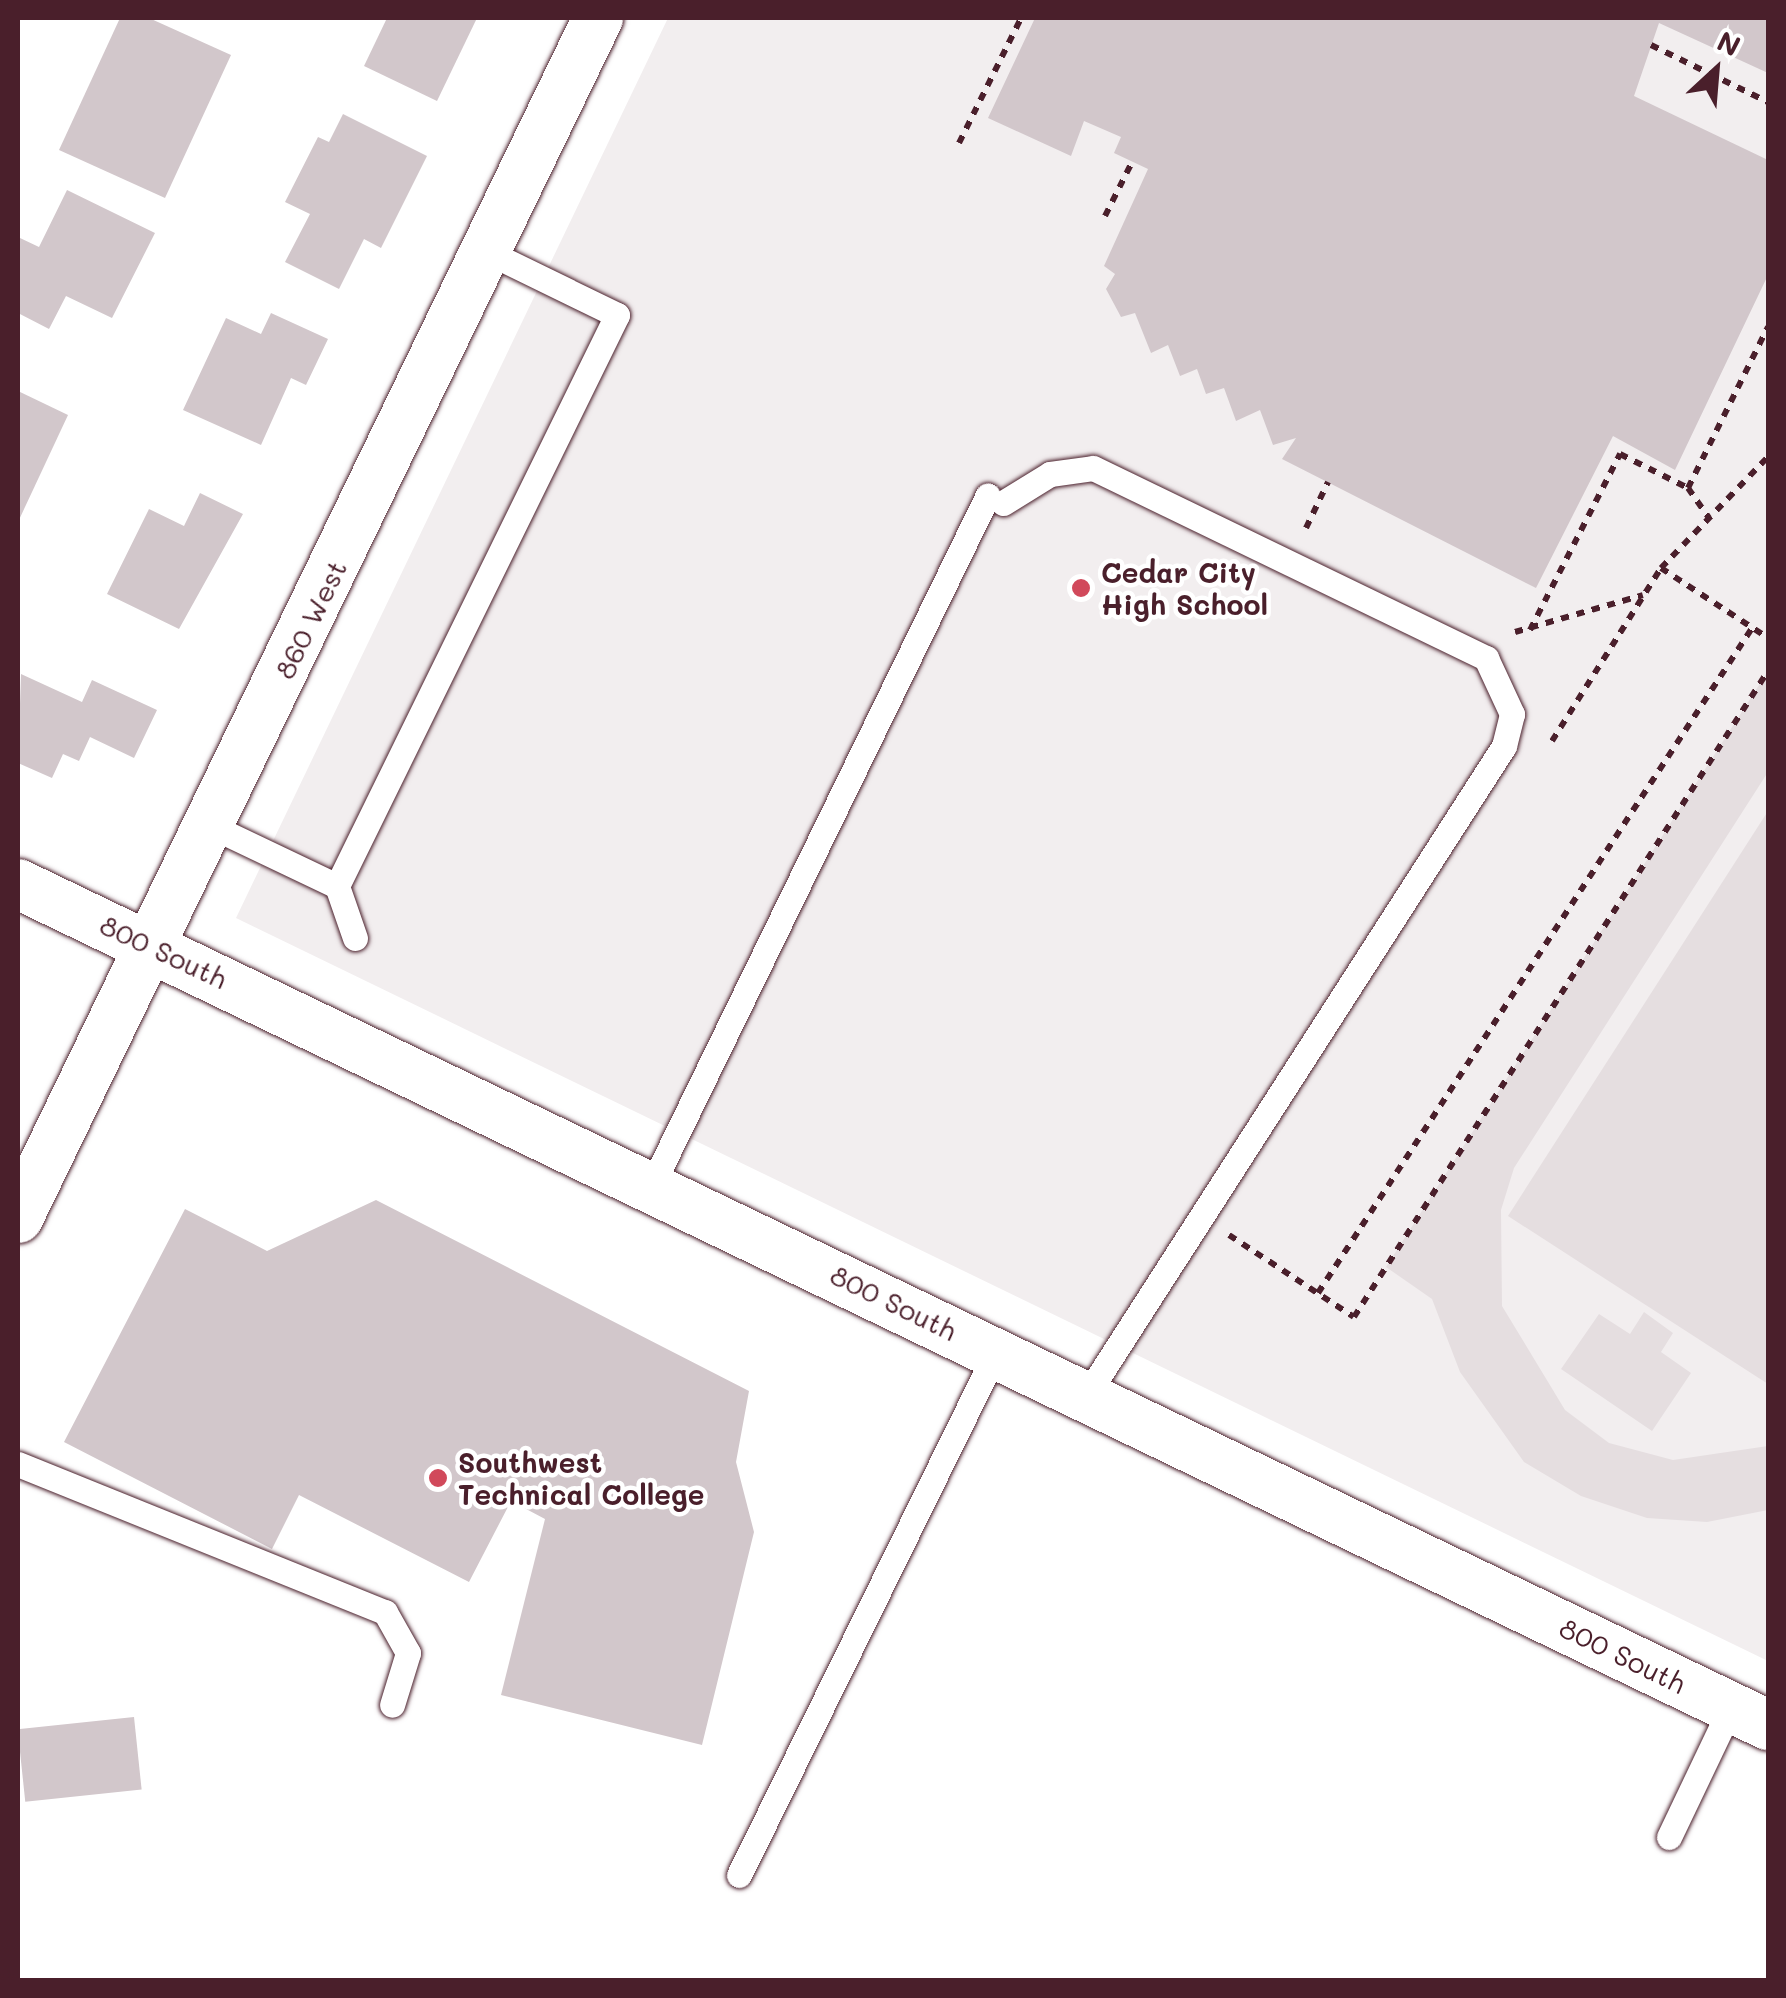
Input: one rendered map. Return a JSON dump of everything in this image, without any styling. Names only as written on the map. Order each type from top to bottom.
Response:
[{"type":"street","name":"860 West","points":[[18,1218],[154,944],[598,18]]},
{"type":"street","name":"800 South","points":[[18,884],[154,944],[1750,1716]]},
{"type":"lane","points":[[337,886],[617,315],[486,251]]},
{"type":"lane","points":[[652,1185],[996,499],[1050,474],[1093,468],[1486,658],[1512,714],[1504,746],[1086,1396]]},
{"type":"lane","points":[[210,826],[337,886],[356,938]]},
{"type":"lane","points":[[738,1876],[996,1352]]},
{"type":"lane","points":[[18,1464],[385,1612],[408,1653],[392,1705]]},
{"type":"lane","points":[[1669,1837],[1750,1716]]},
{"type":"path","points":[[959,143],[1021,18]]},
{"type":"path","points":[[1652,46],[1768,102]]},
{"type":"path","points":[[1105,216],[1132,162]]},
{"type":"path","points":[[1688,488],[1768,327]]},
{"type":"path","points":[[1530,630],[1620,454],[1688,488],[1709,518]]},
{"type":"path","points":[[1552,741],[1660,568],[1768,457]]},
{"type":"path","points":[[1306,528],[1328,482]]},
{"type":"path","points":[[1660,568],[1768,638]]},
{"type":"path","points":[[1516,632],[1643,596]]},
{"type":"path","points":[[1318,1293],[1752,628]]},
{"type":"path","points":[[1229,1236],[1354,1317],[1768,671]]},
{"type":"shaded area","name":"Cedar City High School","points":[[668,18],[1768,18],[1768,1661],[236,918]]},
{"type":"shaded area","points":[[1768,671],[1768,772],[1514,1168],[1501,1210],[1502,1306],[1565,1410],[1609,1443],[1673,1460],[1768,1446],[1768,1510],[1707,1522],[1647,1518],[1581,1496],[1524,1462],[1460,1372],[1432,1299],[1386,1267]]},
{"type":"shaded area","points":[[1768,811],[1768,1384],[1508,1216]]},
{"type":"shaded area","points":[[1644,1312],[1673,1333],[1661,1352],[1691,1373],[1652,1431],[1561,1369],[1599,1314],[1630,1334]]},
{"type":"building","points":[[120,18],[149,18],[231,55],[165,198],[59,150]]},
{"type":"building","points":[[387,18],[477,18],[437,101],[364,66]]},
{"type":"building","points":[[1035,18],[1768,18],[1768,73],[1659,23],[1634,96],[1768,160],[1768,275],[1675,470],[1613,436],[1536,588],[1282,459],[1296,438],[1273,445],[1260,410],[1236,421],[1224,388],[1206,394],[1197,369],[1180,376],[1168,345],[1151,353],[1135,313],[1121,317],[1106,289],[1115,274],[1104,266],[1148,169],[1114,153],[1121,137],[1084,121],[1071,156],[988,118]]},
{"type":"building","points":[[343,114],[427,156],[381,248],[364,239],[339,289],[285,262],[310,214],[285,202],[318,137],[329,142]]},
{"type":"building","points":[[67,190],[155,233],[112,318],[66,296],[49,329],[18,313],[18,244],[20,238],[39,247]]},
{"type":"building","points":[[271,313],[328,339],[306,385],[291,378],[261,445],[183,410],[226,318],[261,334]]},
{"type":"building","points":[[18,391],[68,415],[18,522]]},
{"type":"building","points":[[200,493],[243,514],[179,629],[107,594],[149,509],[184,526]]},
{"type":"building","points":[[21,674],[82,702],[92,680],[157,710],[134,758],[90,737],[79,761],[63,754],[52,778],[18,763]]},
{"type":"building","name":"Southwest Technical College","points":[[376,1200],[749,1391],[736,1462],[754,1532],[702,1745],[501,1695],[545,1519],[511,1501],[469,1582],[299,1495],[272,1549],[64,1442],[185,1209],[267,1251]]},
{"type":"building","points":[[134,1717],[142,1790],[25,1802],[18,1729]]},
{"type":"place","name":"Cedar City High School","points":[[1081,588]]},
{"type":"place","name":"Southwest Technical College","points":[[438,1478]]}]
